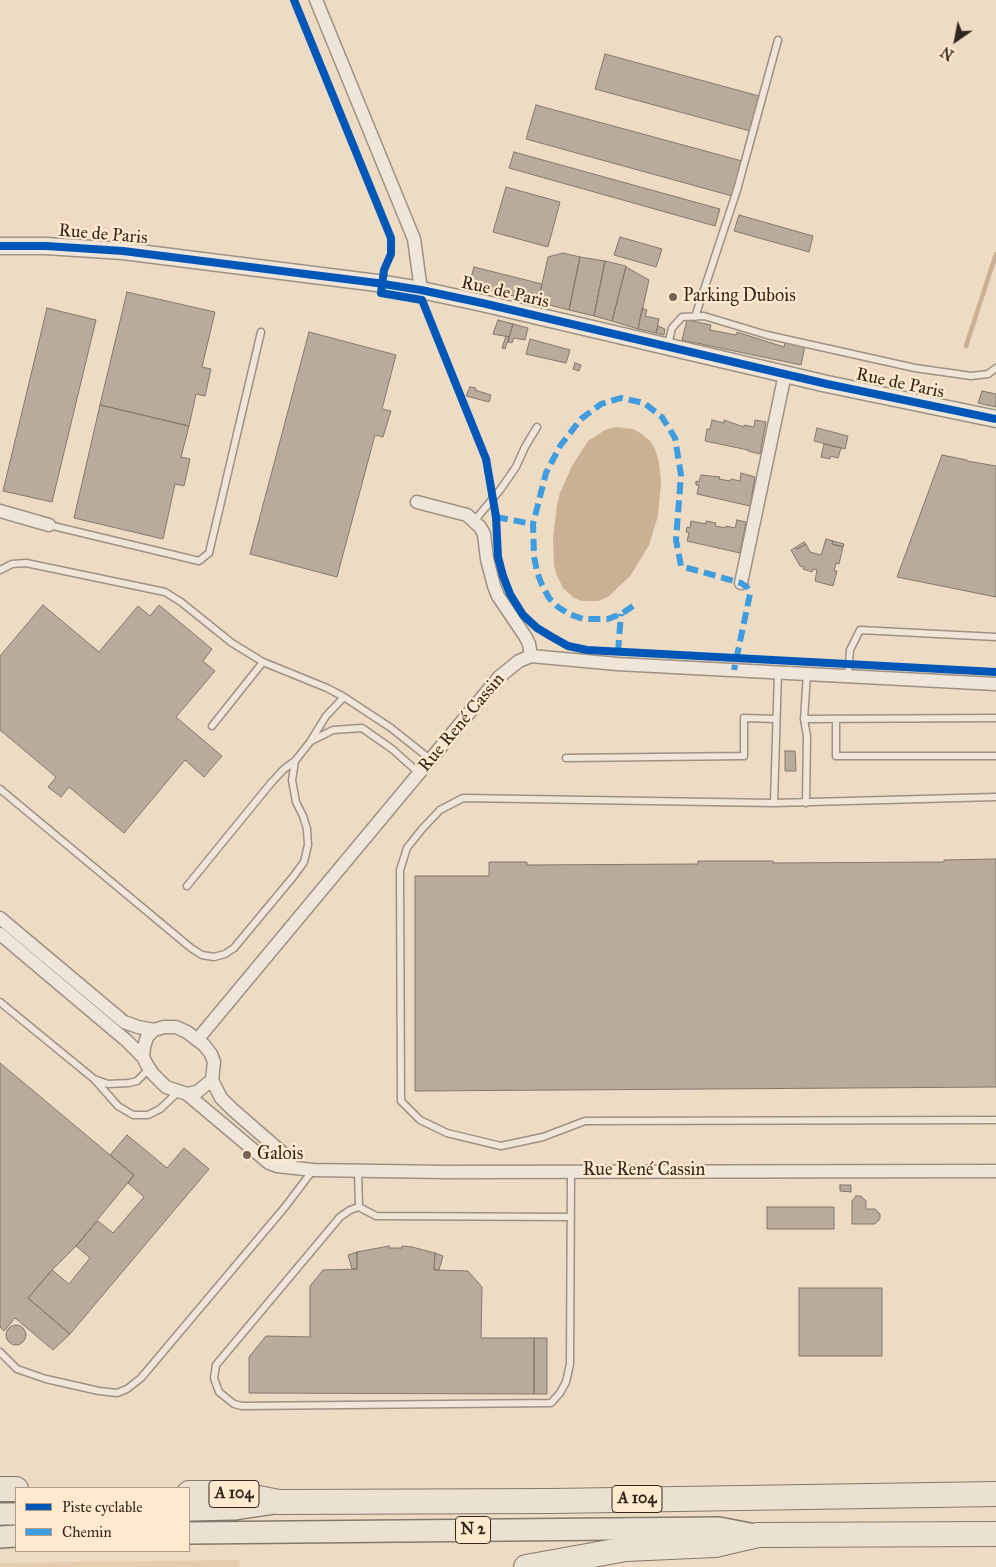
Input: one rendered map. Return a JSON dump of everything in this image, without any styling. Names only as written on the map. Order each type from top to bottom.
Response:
[{"type":"highway","points":[[0,1489],[15,1490]]},
{"type":"highway","name":"A 104","points":[[190,1493],[233,1493],[279,1502],[552,1501],[996,1494]]},
{"type":"highway","points":[[190,1510],[234,1509],[279,1502]]},
{"type":"highway","points":[[0,1514],[15,1514]]},
{"type":"highway","name":"N 2","points":[[190,1533],[719,1528],[758,1535]]},
{"type":"highway","points":[[526,1567],[626,1549],[715,1544],[758,1535],[996,1534]]},
{"type":"highway","points":[[0,1536],[15,1536]]},
{"type":"street","points":[[316,0],[414,239],[421,290]]},
{"type":"street","name":"Rue de Paris","points":[[0,246],[46,246],[124,251],[421,290],[785,374],[996,419]]},
{"type":"street","points":[[741,583],[785,374]]},
{"type":"street","points":[[417,502],[467,515],[475,520],[484,534],[487,559],[494,586],[525,636],[529,644],[531,656],[617,664],[996,684]]},
{"type":"street","points":[[0,511],[49,525]]},
{"type":"street","name":"Rue René Cassin","points":[[197,1040],[499,677],[519,661],[531,656]]},
{"type":"street","points":[[0,918],[124,1022],[154,1030],[164,1027],[176,1027],[187,1032],[204,1045],[214,1062],[212,1080],[221,1098],[286,1156],[292,1167]]},
{"type":"street","points":[[0,934],[144,1056]]},
{"type":"street","points":[[154,1030],[147,1037],[144,1056],[149,1069],[166,1087],[182,1093],[197,1092],[212,1080]]},
{"type":"street","name":"Rue René Cassin","points":[[182,1093],[269,1163],[277,1166],[313,1170],[571,1172],[996,1170]]},
{"type":"lane","points":[[695,317],[737,190],[778,40]]},
{"type":"lane","points":[[668,347],[672,328],[682,317],[704,316],[767,335],[915,368],[971,376],[988,374],[996,368]]},
{"type":"lane","points":[[49,525],[199,561],[209,553],[261,332]]},
{"type":"lane","points":[[475,520],[516,467],[537,427]]},
{"type":"lane","points":[[0,570],[12,564],[26,563],[165,592],[181,602],[232,643],[263,662],[327,688],[344,697],[391,728],[430,759]]},
{"type":"lane","points":[[848,676],[850,650],[860,630],[996,638]]},
{"type":"lane","points":[[212,726],[263,662]]},
{"type":"lane","points":[[774,804],[778,672]]},
{"type":"lane","points":[[806,803],[807,736],[804,719],[807,674]]},
{"type":"lane","points":[[187,886],[284,769],[295,761],[310,742],[326,716],[344,697]]},
{"type":"lane","points":[[566,758],[744,756],[744,718],[776,719]]},
{"type":"lane","points":[[804,719],[996,718]]},
{"type":"lane","points":[[836,719],[836,756],[996,756]]},
{"type":"lane","points":[[310,742],[333,730],[362,728],[392,749],[419,773]]},
{"type":"lane","points":[[0,789],[191,948],[202,955],[214,957],[225,954],[234,948],[304,862],[308,845],[307,829],[296,802],[292,780],[295,761]]},
{"type":"lane","points":[[996,797],[774,804],[463,798],[440,810],[407,848],[400,870],[401,1101],[420,1120],[447,1133],[501,1146],[543,1137],[585,1121],[996,1120]]},
{"type":"lane","points":[[0,1002],[94,1079],[118,1106],[133,1115],[148,1115],[182,1093]]},
{"type":"lane","points":[[94,1079],[108,1084],[129,1083],[138,1081],[149,1069]]},
{"type":"lane","points":[[0,1352],[17,1369],[46,1379],[117,1393],[127,1389],[141,1378],[313,1170]]},
{"type":"lane","points":[[358,1171],[359,1207]]},
{"type":"lane","points":[[570,1217],[376,1216],[359,1207],[350,1210],[340,1217],[216,1365],[214,1378],[219,1392],[234,1404],[242,1406],[551,1403],[560,1393],[566,1382],[570,1364],[571,1172]]},
{"type":"shaded area","points":[[615,427],[633,429],[650,441],[655,449],[659,462],[661,482],[658,516],[649,545],[631,575],[608,597],[598,601],[582,601],[574,598],[563,588],[554,566],[553,538],[557,505],[560,493],[572,466],[588,441],[605,430]]},
{"type":"shaded area","points":[[239,1560],[240,1567],[0,1567],[0,1563]]},
{"type":"building","points":[[605,54],[759,96],[750,131],[595,89]]},
{"type":"building","points":[[536,105],[742,161],[732,196],[526,139]]},
{"type":"building","points":[[514,152],[720,209],[715,226],[509,168]]},
{"type":"building","points":[[506,187],[560,202],[548,247],[493,232]]},
{"type":"building","points":[[739,215],[813,236],[809,252],[734,231]]},
{"type":"building","points":[[620,237],[662,249],[656,267],[614,255]]},
{"type":"building","points":[[563,253],[580,257],[569,310],[538,302],[548,257]]},
{"type":"building","points":[[580,257],[605,261],[594,316],[569,310]]},
{"type":"building","points":[[605,261],[626,266],[612,321],[594,316]]},
{"type":"building","points":[[474,267],[542,284],[538,302],[469,285]]},
{"type":"building","points":[[626,267],[649,280],[638,329],[612,321]]},
{"type":"building","points":[[127,292],[215,312],[202,367],[211,369],[205,396],[196,394],[189,426],[100,405]]},
{"type":"building","points":[[47,308],[96,320],[52,502],[3,491]]},
{"type":"building","points":[[642,308],[647,310],[645,316],[659,319],[656,333],[638,329]]},
{"type":"building","points":[[498,320],[513,324],[509,337],[493,334]]},
{"type":"building","points":[[687,320],[711,325],[710,330],[736,335],[737,332],[784,347],[785,342],[805,346],[801,365],[682,340]]},
{"type":"building","points":[[513,324],[528,328],[525,340],[514,338],[512,343],[508,342]]},
{"type":"building","points":[[658,326],[665,329],[664,335],[656,333]]},
{"type":"building","points":[[309,332],[396,355],[382,409],[391,411],[383,437],[375,435],[337,577],[250,554]]},
{"type":"building","points":[[506,336],[509,337],[505,349],[502,348]]},
{"type":"building","points":[[530,339],[570,350],[566,363],[526,354]]},
{"type":"building","points":[[575,363],[581,365],[579,371],[573,369]]},
{"type":"building","points":[[470,387],[491,395],[489,402],[466,396]]},
{"type":"building","points":[[982,391],[996,394],[996,407],[978,403]]},
{"type":"building","points":[[100,405],[189,426],[181,457],[190,459],[184,486],[175,484],[163,539],[74,518]]},
{"type":"building","points":[[712,420],[724,423],[724,420],[744,427],[744,425],[754,427],[755,420],[766,422],[760,454],[705,441],[707,429],[710,429]]},
{"type":"building","points":[[817,428],[848,436],[845,449],[814,441]]},
{"type":"building","points":[[824,444],[841,448],[838,458],[831,456],[830,459],[821,457]]},
{"type":"building","points":[[942,455],[996,466],[996,597],[897,577]]},
{"type":"building","points":[[741,473],[755,477],[750,506],[697,494],[699,485],[696,485],[696,481],[699,482],[701,475],[720,477],[719,479],[730,481],[731,479],[740,481]]},
{"type":"building","points":[[737,520],[746,522],[740,553],[687,541],[689,533],[686,532],[687,527],[690,528],[691,521],[706,524],[706,521],[716,523],[715,526],[735,528]]},
{"type":"building","points":[[826,539],[833,541],[832,544],[843,547],[839,564],[836,563],[834,571],[837,571],[833,586],[815,581],[817,570],[813,569],[812,572],[803,569],[804,567],[800,566],[791,550],[806,544],[810,552],[821,555]]},
{"type":"building","points":[[833,541],[844,544],[843,547],[832,544]]},
{"type":"building","points":[[804,542],[806,544],[797,549],[796,547]]},
{"type":"building","points":[[43,605],[99,652],[138,606],[150,616],[159,605],[212,649],[203,661],[215,671],[176,717],[222,756],[204,777],[185,760],[124,833],[69,787],[61,797],[48,787],[56,777],[0,730],[0,656]]},
{"type":"building","points":[[785,751],[795,751],[796,771],[785,771]]},
{"type":"building","points":[[996,859],[996,1087],[415,1091],[415,876],[489,876],[489,862],[527,862],[527,865],[698,864],[698,861],[773,861],[773,863],[944,862],[944,860]]},
{"type":"building","points":[[0,1063],[134,1175],[76,1246],[28,1298],[70,1334],[53,1350],[15,1318],[4,1331],[0,1327]]},
{"type":"building","points":[[127,1135],[167,1168],[184,1148],[209,1169],[70,1334],[28,1298],[52,1270],[69,1284],[90,1258],[76,1246],[98,1221],[113,1233],[144,1197],[128,1183],[134,1175],[110,1155]]},
{"type":"building","points":[[840,1185],[851,1185],[851,1192],[840,1191]]},
{"type":"building","points":[[856,1196],[861,1196],[866,1201],[866,1209],[875,1209],[880,1214],[880,1219],[875,1224],[852,1224],[852,1201]]},
{"type":"building","points":[[767,1207],[834,1207],[834,1229],[767,1229]]},
{"type":"building","points":[[389,1246],[389,1248],[412,1247],[435,1253],[434,1270],[468,1271],[482,1287],[481,1338],[534,1338],[534,1394],[249,1393],[249,1357],[266,1336],[310,1337],[310,1286],[323,1270],[357,1269],[357,1252]]},
{"type":"building","points":[[357,1252],[357,1269],[352,1269],[348,1255]]},
{"type":"building","points":[[435,1253],[443,1256],[439,1270],[434,1270]]},
{"type":"building","points":[[799,1288],[882,1288],[882,1356],[799,1356]]},
{"type":"building","points":[[16,1325],[23,1328],[26,1335],[23,1342],[16,1345],[9,1342],[6,1335],[9,1328]]},
{"type":"building","points":[[534,1338],[547,1338],[547,1394],[534,1394]]},
{"type":"waterway","points":[[966,346],[996,254]]},
{"type":"marked path","points":[[633,606],[621,614],[608,619],[583,619],[569,614],[549,598],[537,572],[534,556],[533,524],[546,473],[560,446],[581,419],[601,404],[621,398],[644,403],[662,417],[675,438],[681,475],[676,540],[681,566],[741,583],[747,587],[750,594],[734,670]]},
{"type":"marked path","points":[[496,517],[533,524]]},
{"type":"marked path","points":[[618,652],[621,614]]},
{"type":"cycle path","points":[[294,0],[391,238],[391,254],[384,270],[381,293],[422,300],[486,459],[496,517],[498,557],[510,594],[523,615],[537,628],[568,646],[587,650],[996,672]]},
{"type":"cycle path","points":[[0,246],[46,246],[123,251],[421,290],[827,384],[996,419]]},
{"type":"place","name":"Parking Dubois","points":[[673,297]]},
{"type":"place","name":"Galois","points":[[247,1155]]}]
